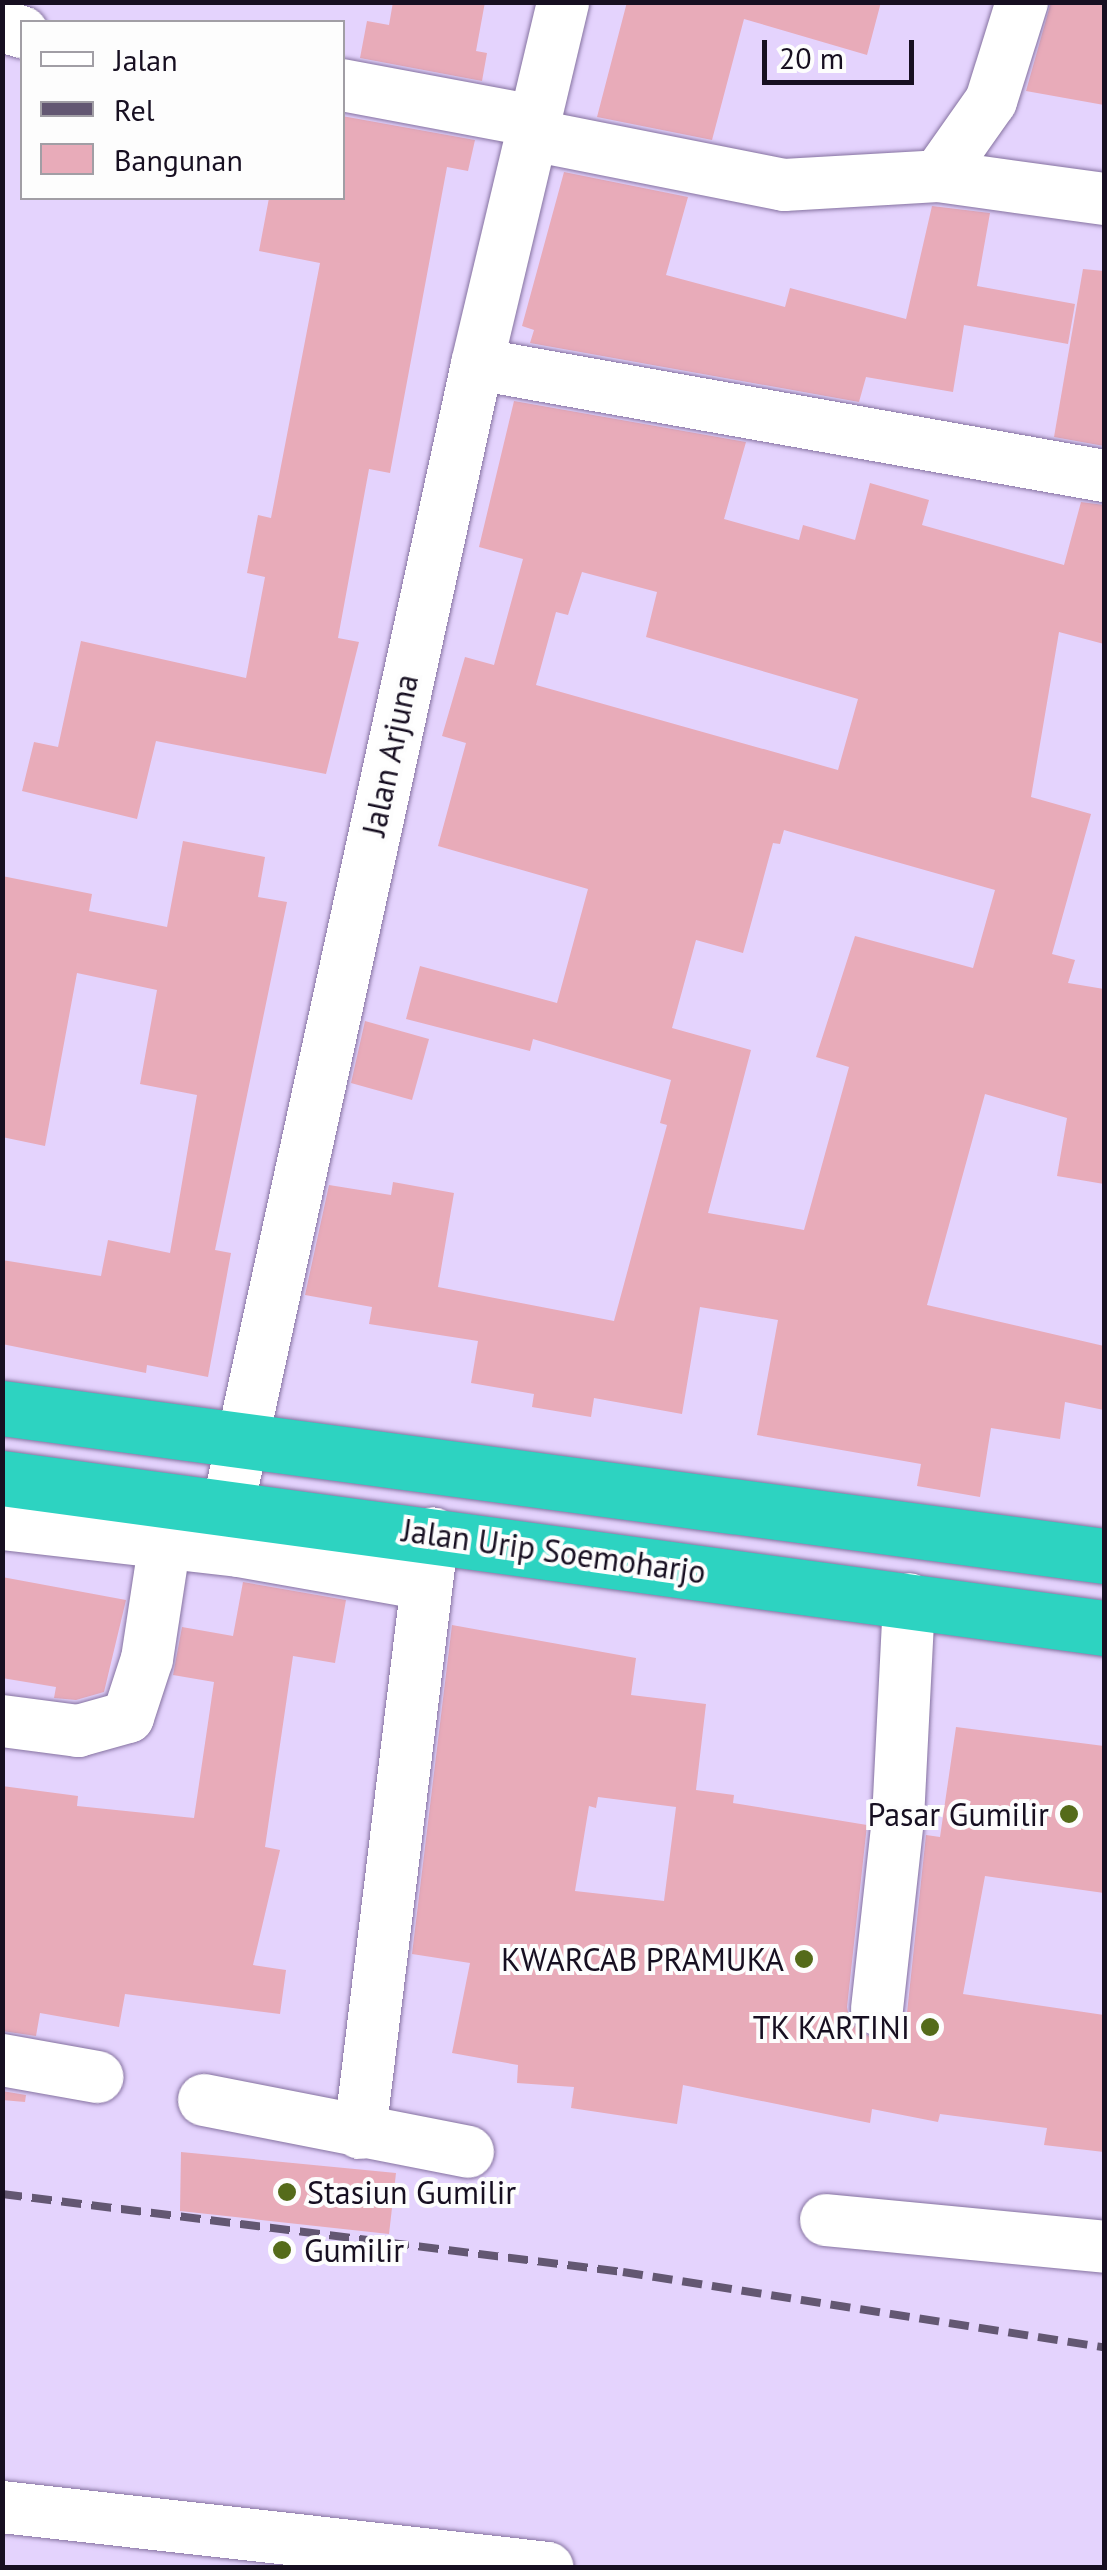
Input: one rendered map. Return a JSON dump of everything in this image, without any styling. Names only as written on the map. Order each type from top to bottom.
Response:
[{"type":"highway","name":"Jalan Urip Soemoharjo","points":[[2,1408],[240,1434],[1104,1556]]},
{"type":"highway","name":"Jalan Urip Soemoharjo","points":[[2,1478],[167,1523],[228,1510],[429,1559],[908,1599],[1104,1628]]},
{"type":"street","name":"Jalan Arjuna","points":[[228,1510],[240,1434],[476,364],[563,2]]},
{"type":"street","points":[[938,176],[990,102],[1022,2]]},
{"type":"street","points":[[345,87],[784,185],[938,176],[1104,199]]},
{"type":"street","points":[[476,364],[1104,476]]},
{"type":"street","points":[[2,1389],[240,1434]]},
{"type":"street","points":[[2,1721],[78,1730],[128,1717],[148,1659],[167,1523]]},
{"type":"street","points":[[2,1524],[167,1523],[429,1559],[360,2133]]},
{"type":"street","points":[[877,2008],[898,1818],[908,1599]]},
{"type":"street","points":[[2,2060],[97,2077]]},
{"type":"street","points":[[204,2100],[468,2152]]},
{"type":"street","points":[[826,2220],[1104,2247]]},
{"type":"street","points":[[2,2507],[548,2568]]},
{"type":"building","points":[[393,2],[485,2],[476,51],[487,53],[482,81],[360,58],[367,21],[389,25]]},
{"type":"building","points":[[627,2],[881,2],[867,55],[744,19],[712,140],[597,117]]},
{"type":"building","points":[[1051,2],[1104,2],[1104,105],[1026,91]]},
{"type":"building","points":[[345,117],[475,140],[468,171],[447,167],[390,473],[369,469],[338,638],[359,642],[326,774],[156,741],[137,819],[22,791],[34,742],[58,747],[81,641],[246,678],[265,577],[247,573],[258,515],[271,518],[320,263],[259,251],[269,200],[345,200]]},
{"type":"building","points":[[564,172],[688,197],[666,275],[785,307],[790,288],[906,319],[932,206],[990,213],[977,286],[1075,304],[1068,344],[964,325],[953,392],[866,377],[859,402],[530,343],[534,330],[522,326]]},
{"type":"building","points":[[1083,269],[1104,271],[1104,446],[1054,437]]},
{"type":"building","points":[[514,401],[746,442],[724,519],[799,540],[803,525],[855,540],[870,483],[929,500],[922,525],[1064,565],[1081,502],[1104,505],[1104,644],[1059,632],[1031,797],[1091,814],[1052,954],[1075,960],[1068,983],[1104,989],[1104,1184],[1057,1176],[1067,1118],[985,1094],[927,1305],[1104,1346],[1104,1410],[1065,1402],[1060,1439],[991,1428],[980,1497],[917,1486],[921,1464],[757,1435],[778,1320],[700,1307],[682,1414],[594,1398],[591,1417],[532,1407],[534,1394],[471,1383],[478,1341],[369,1324],[372,1307],[305,1295],[329,1185],[391,1195],[393,1182],[454,1193],[438,1287],[614,1321],[667,1125],[660,1123],[671,1080],[533,1039],[530,1051],[406,1019],[420,966],[557,1003],[588,889],[438,846],[466,743],[442,736],[465,657],[494,665],[523,559],[479,547]],"holes":[[[582,572],[657,592],[646,637],[858,699],[838,770],[536,685],[556,612],[568,615]],[[784,830],[995,890],[973,968],[855,936],[816,1057],[849,1067],[804,1230],[708,1213],[751,1050],[672,1028],[696,940],[743,953],[773,843],[780,844]]]},
{"type":"building","points":[[183,841],[265,857],[258,897],[287,902],[215,1250],[231,1253],[208,1377],[147,1365],[146,1373],[2,1344],[2,1260],[101,1276],[108,1240],[170,1253],[197,1095],[140,1084],[157,990],[77,973],[45,1146],[2,1137],[2,876],[92,894],[89,911],[167,927]]},
{"type":"building","points":[[365,1021],[429,1039],[412,1100],[351,1083]]},
{"type":"building","points":[[2,1577],[126,1600],[104,1692],[76,1700],[54,1698],[56,1687],[2,1678]]},
{"type":"building","points":[[243,1582],[346,1600],[335,1663],[293,1656],[265,1847],[280,1850],[253,1965],[286,1970],[280,2014],[125,1994],[119,2027],[40,2013],[36,2036],[2,2031],[2,1786],[78,1796],[77,1806],[194,1818],[214,1682],[173,1675],[182,1627],[233,1636]]},
{"type":"building","points":[[452,1625],[636,1658],[631,1695],[706,1704],[696,1790],[734,1795],[733,1803],[867,1825],[847,2007],[850,2022],[873,2039],[890,2036],[907,2013],[926,1835],[940,1837],[956,1727],[1104,1746],[1104,1893],[985,1876],[963,1994],[1104,2015],[1104,2152],[1044,2145],[1047,2128],[940,2114],[938,2122],[872,2109],[870,2123],[683,2085],[677,2124],[571,2108],[574,2087],[517,2083],[518,2065],[452,2053],[470,1963],[412,1954]],"holes":[[[598,1797],[676,1807],[664,1901],[575,1891],[589,1806],[596,1808]]]},
{"type":"building","points":[[2,2091],[26,2095],[25,2102],[2,2100]]},
{"type":"building","name":"Stasiun Gumilir","points":[[181,2152],[396,2173],[389,2234],[180,2211]]},
{"type":"railway","points":[[2,2194],[623,2272],[1104,2347]]},
{"type":"place","name":"Pasar Gumilir","points":[[1069,1814]]},
{"type":"place","name":"KWARCAB PRAMUKA","points":[[804,1959]]},
{"type":"place","name":"TK KARTINI","points":[[930,2027]]},
{"type":"place","name":"Stasiun Gumilir","points":[[287,2192]]},
{"type":"place","name":"Gumilir","points":[[282,2250]]}]
